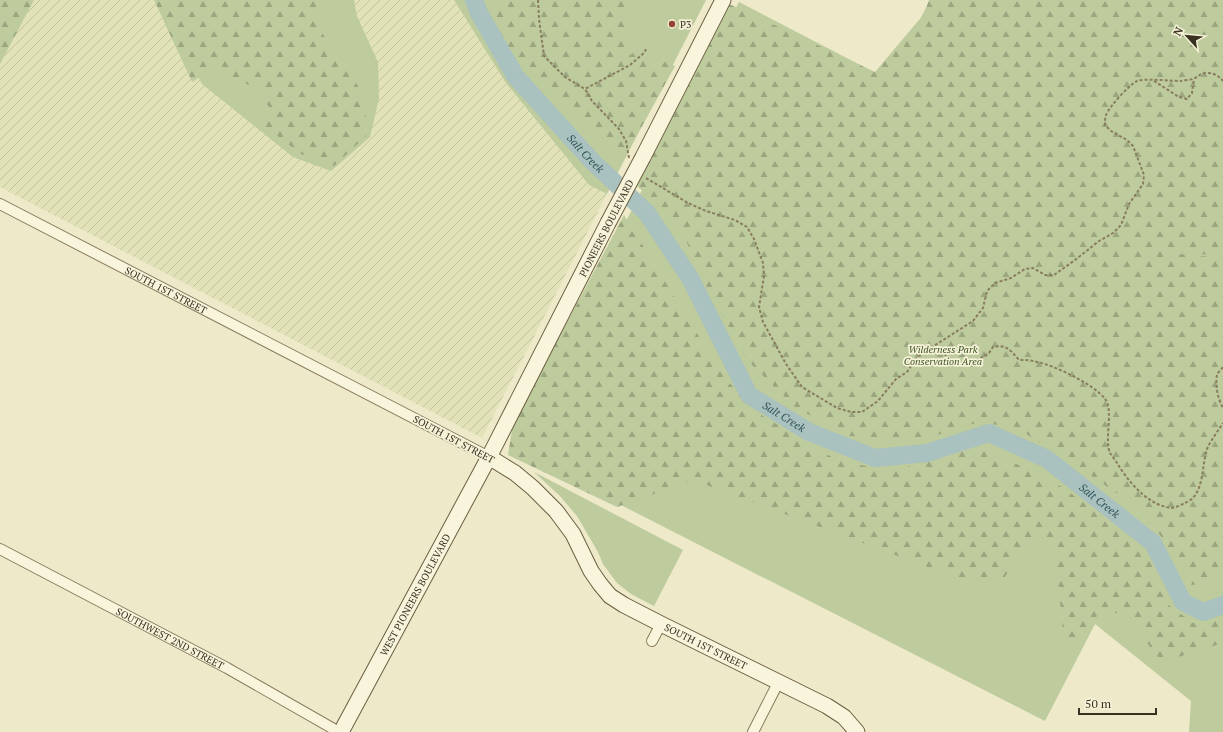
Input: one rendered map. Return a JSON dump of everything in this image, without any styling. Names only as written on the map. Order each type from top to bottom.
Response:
[{"type":"main road","name":"PIONEERS BOULEVARD","points":[[489,457],[608,223],[636,157],[723,0]]},
{"type":"main road","name":"SOUTH 1ST STREET","points":[[489,457],[515,473],[533,488],[556,511],[573,534],[591,571],[610,596],[661,624],[826,706],[844,717],[857,732]]},
{"type":"main road","name":"WEST PIONEERS BOULEVARD","points":[[340,732],[489,457]]},
{"type":"street","name":"SOUTH 1ST STREET","points":[[0,204],[489,457]]},
{"type":"street","name":"SOUTHWEST 2ND STREET","points":[[0,549],[227,668],[340,732]]},
{"type":"street","points":[[652,641],[661,624]]},
{"type":"street","points":[[753,732],[778,683]]},
{"type":"path","points":[[538,0],[544,56],[565,77],[585,89],[592,100],[619,129],[636,157]]},
{"type":"path","points":[[585,89],[630,64],[646,52],[646,48]]},
{"type":"path","points":[[1153,81],[1179,98],[1187,99],[1192,93],[1194,79],[1199,74],[1215,74],[1223,81]]},
{"type":"path","points":[[646,178],[688,203],[706,211],[735,220],[748,227],[754,238],[763,263],[764,281],[758,307],[764,322],[786,364],[802,386],[837,408],[851,412],[862,412],[878,401],[896,379],[907,372],[918,356],[973,321],[983,308],[987,291],[995,284],[1011,278],[1025,268],[1033,268],[1045,275],[1054,275],[1099,241],[1113,233],[1121,224],[1128,204],[1143,184],[1144,175],[1133,146],[1105,125],[1105,117],[1109,108],[1136,81],[1194,79]]},
{"type":"path","points":[[922,353],[944,354],[954,360],[973,363],[989,353],[994,347],[1000,345],[1009,348],[1019,360],[1038,362],[1060,369],[1081,380],[1098,391],[1106,400],[1109,416],[1108,435],[1110,452],[1129,482],[1147,498],[1162,506],[1172,508],[1193,499],[1201,482],[1203,465],[1208,448],[1223,424]]},
{"type":"path","points":[[1223,367],[1218,374],[1217,384],[1219,400],[1223,408]]},
{"type":"green space","points":[[0,0],[34,0],[0,64]]},
{"type":"green space","points":[[31,0],[161,0],[378,62],[357,16],[354,0],[454,0],[506,83],[589,185],[607,194],[482,438],[0,187],[0,62]]},
{"type":"green space","points":[[154,0],[161,0],[163,5],[170,4],[169,0],[319,0],[316,24],[366,98],[366,136],[334,166],[301,154],[266,127],[269,107],[257,89],[214,68],[192,82]]},
{"type":"green space","points":[[161,0],[354,0],[357,16],[378,62],[379,98],[370,137],[331,171],[293,157],[202,84],[167,19]]},
{"type":"green space","points":[[454,0],[706,0],[607,194],[589,185],[506,83]]},
{"type":"green space","points":[[490,0],[636,0],[626,18],[630,55],[636,51],[675,66],[623,161],[583,118],[540,84],[502,43],[498,22]]},
{"type":"green space","name":"Wilderness Park Conservation Area","points":[[929,0],[1223,0],[1223,256],[1099,245],[1223,258],[1223,568],[1208,583],[1191,585],[1163,539],[1138,508],[1083,470],[1017,428],[979,422],[921,440],[850,436],[796,408],[747,360],[703,280],[679,224],[637,186],[729,4],[875,72],[924,14]]},
{"type":"green space","name":"Wilderness Park Conservation Area","points":[[930,0],[1223,0],[1223,732],[1189,732],[1191,701],[1095,624],[1045,721],[509,448],[739,2],[889,80]]},
{"type":"green space","points":[[624,215],[724,377],[758,413],[835,459],[891,472],[962,450],[991,451],[1062,487],[1138,542],[1151,561],[1166,603],[1193,623],[1212,623],[1223,616],[1223,643],[1162,662],[1123,612],[1097,616],[1065,656],[1056,557],[1034,534],[1002,581],[968,582],[693,480],[617,507],[508,455],[513,424]]},
{"type":"green space","points":[[534,472],[683,550],[654,606],[631,594],[617,583],[603,564],[598,552],[577,516],[560,496]]},
{"type":"waterway","name":"Salt Creek","points":[[474,0],[479,13],[516,77],[592,161],[647,213],[690,278],[749,395],[809,432],[875,458],[927,453],[989,433],[1047,459],[1153,543],[1183,602],[1203,612],[1223,605]]},
{"type":"place","name":"P3","points":[[672,24]]}]
